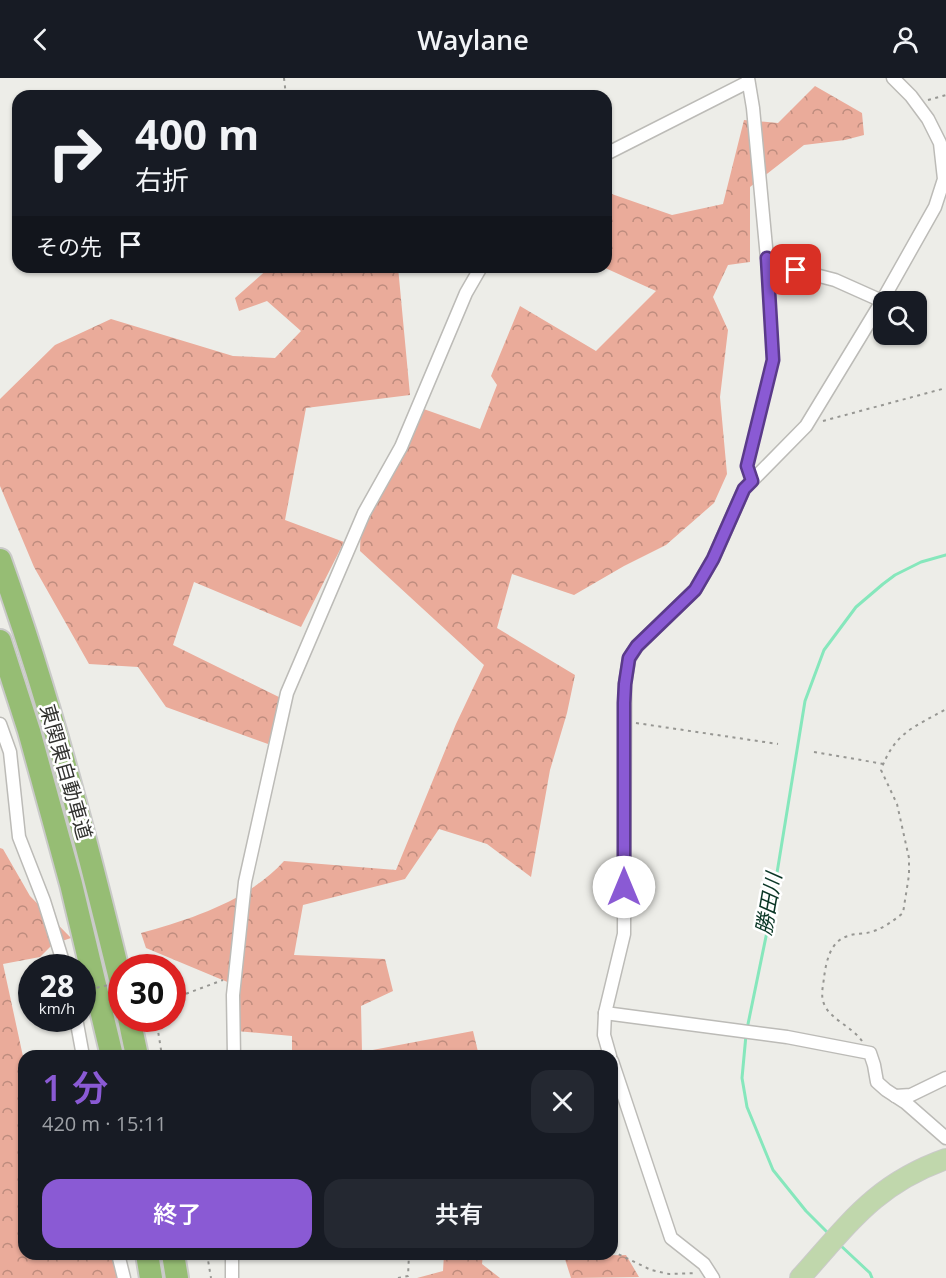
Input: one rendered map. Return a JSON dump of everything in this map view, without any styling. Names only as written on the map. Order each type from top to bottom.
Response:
[{"type":"highway","name":"東関東自動車道","points":[[0,560],[22,621],[92,865],[114,954]]},
{"type":"highway","name":"東関東自動車道","points":[[0,641],[29,731],[71,884],[111,1050]]},
{"type":"highway","points":[[132,1032],[136,1050]]},
{"type":"highway","points":[[148,1260],[151,1278]]},
{"type":"highway","points":[[174,1260],[177,1278]]},
{"type":"main road","points":[[800,1278],[872,1199],[912,1173],[946,1159]]},
{"type":"street","points":[[887,291],[935,207],[944,179],[940,143],[928,118],[893,78]]},
{"type":"street","points":[[612,151],[748,80],[753,108],[767,258],[777,265],[835,280],[873,296]]},
{"type":"street","points":[[234,1050],[233,995],[245,882],[287,693],[364,513],[401,447],[466,294],[478,273]]},
{"type":"street","points":[[608,1050],[604,1035],[605,1013],[624,934],[624,721],[625,684],[629,658],[637,646],[695,590],[713,559],[744,489],[806,426],[873,315]]},
{"type":"street","points":[[0,724],[10,752],[19,837],[45,901],[61,954]]},
{"type":"street","points":[[605,1013],[788,1037],[870,1053],[877,1082],[906,1103],[946,1138]]},
{"type":"street","points":[[79,1032],[82,1050]]},
{"type":"street","points":[[895,1096],[911,1095],[946,1078]]},
{"type":"street","points":[[618,1079],[671,1238],[704,1264],[711,1275]]},
{"type":"street","points":[[120,1260],[124,1278]]},
{"type":"street","points":[[232,1260],[232,1278]]},
{"type":"lane","points":[[752,481],[747,466],[773,360],[767,258]]},
{"type":"path","points":[[916,103],[946,95]]},
{"type":"path","points":[[806,426],[946,388]]},
{"type":"path","points":[[870,1053],[854,1030],[837,1019],[825,1006],[822,994],[829,954],[836,942],[847,936],[871,932],[889,924],[903,913],[909,875],[909,858],[897,804],[882,770],[894,743],[903,734],[946,709]]},
{"type":"path","points":[[624,721],[778,744]]},
{"type":"path","points":[[814,752],[884,764]]},
{"type":"path","points":[[186,994],[236,975]]},
{"type":"path","points":[[158,1032],[161,1050]]},
{"type":"path","points":[[618,1254],[651,1270],[669,1274],[711,1275]]},
{"type":"path","points":[[208,1260],[211,1278]]},
{"type":"path","points":[[398,1278],[408,1276],[409,1260]]},
{"type":"green space","points":[[815,86],[862,113],[864,135],[845,140],[804,145],[750,187],[750,262],[728,265],[713,297],[728,330],[720,397],[727,474],[714,503],[666,545],[574,595],[512,574],[497,628],[575,675],[567,713],[550,770],[531,877],[487,844],[439,829],[405,879],[303,905],[294,955],[385,959],[393,991],[361,1006],[362,1050],[292,1050],[292,1036],[236,1031],[237,986],[186,965],[186,954],[160,954],[146,948],[141,933],[199,915],[236,898],[270,875],[284,861],[396,870],[456,724],[484,665],[360,551],[361,523],[418,407],[480,429],[497,385],[491,376],[520,306],[596,351],[656,291],[612,271],[612,194],[672,215],[723,204],[744,120],[778,123]]},
{"type":"green space","points":[[263,273],[399,273],[410,395],[306,408],[285,520],[344,542],[301,627],[194,582],[173,645],[287,701],[268,744],[166,707],[138,667],[89,664],[34,567],[0,486],[0,399],[55,345],[111,319],[233,356],[275,358],[301,331],[267,301],[239,311],[235,298]]},
{"type":"green space","points":[[0,848],[3,849],[30,896],[71,938],[53,944],[43,954],[18,954],[18,961],[3,964],[22,1050],[18,1050],[18,1260],[122,1260],[124,1278],[0,1278]]},
{"type":"green space","points":[[473,1031],[478,1050],[373,1050]]},
{"type":"green space","points":[[618,1255],[626,1255],[639,1277],[571,1278],[565,1260],[618,1260]]},
{"type":"green space","points":[[444,1260],[482,1260],[482,1264],[500,1278],[417,1278],[443,1271]]},
{"type":"waterway","name":"勝田川","points":[[747,1029],[769,922],[805,701],[824,650],[856,607],[883,584],[921,562],[946,555]]},
{"type":"waterway","name":"勝田川","points":[[746,1035],[742,1078],[747,1107],[773,1170],[806,1211],[830,1235]]},
{"type":"waterway","name":"勝田川","points":[[839,1244],[870,1273],[872,1278]]},
{"type":"route","points":[[624,887],[624,703],[629,658],[637,646],[695,590],[713,559],[744,489],[752,481],[747,466],[773,360],[767,258],[777,265],[796,270]]}]
